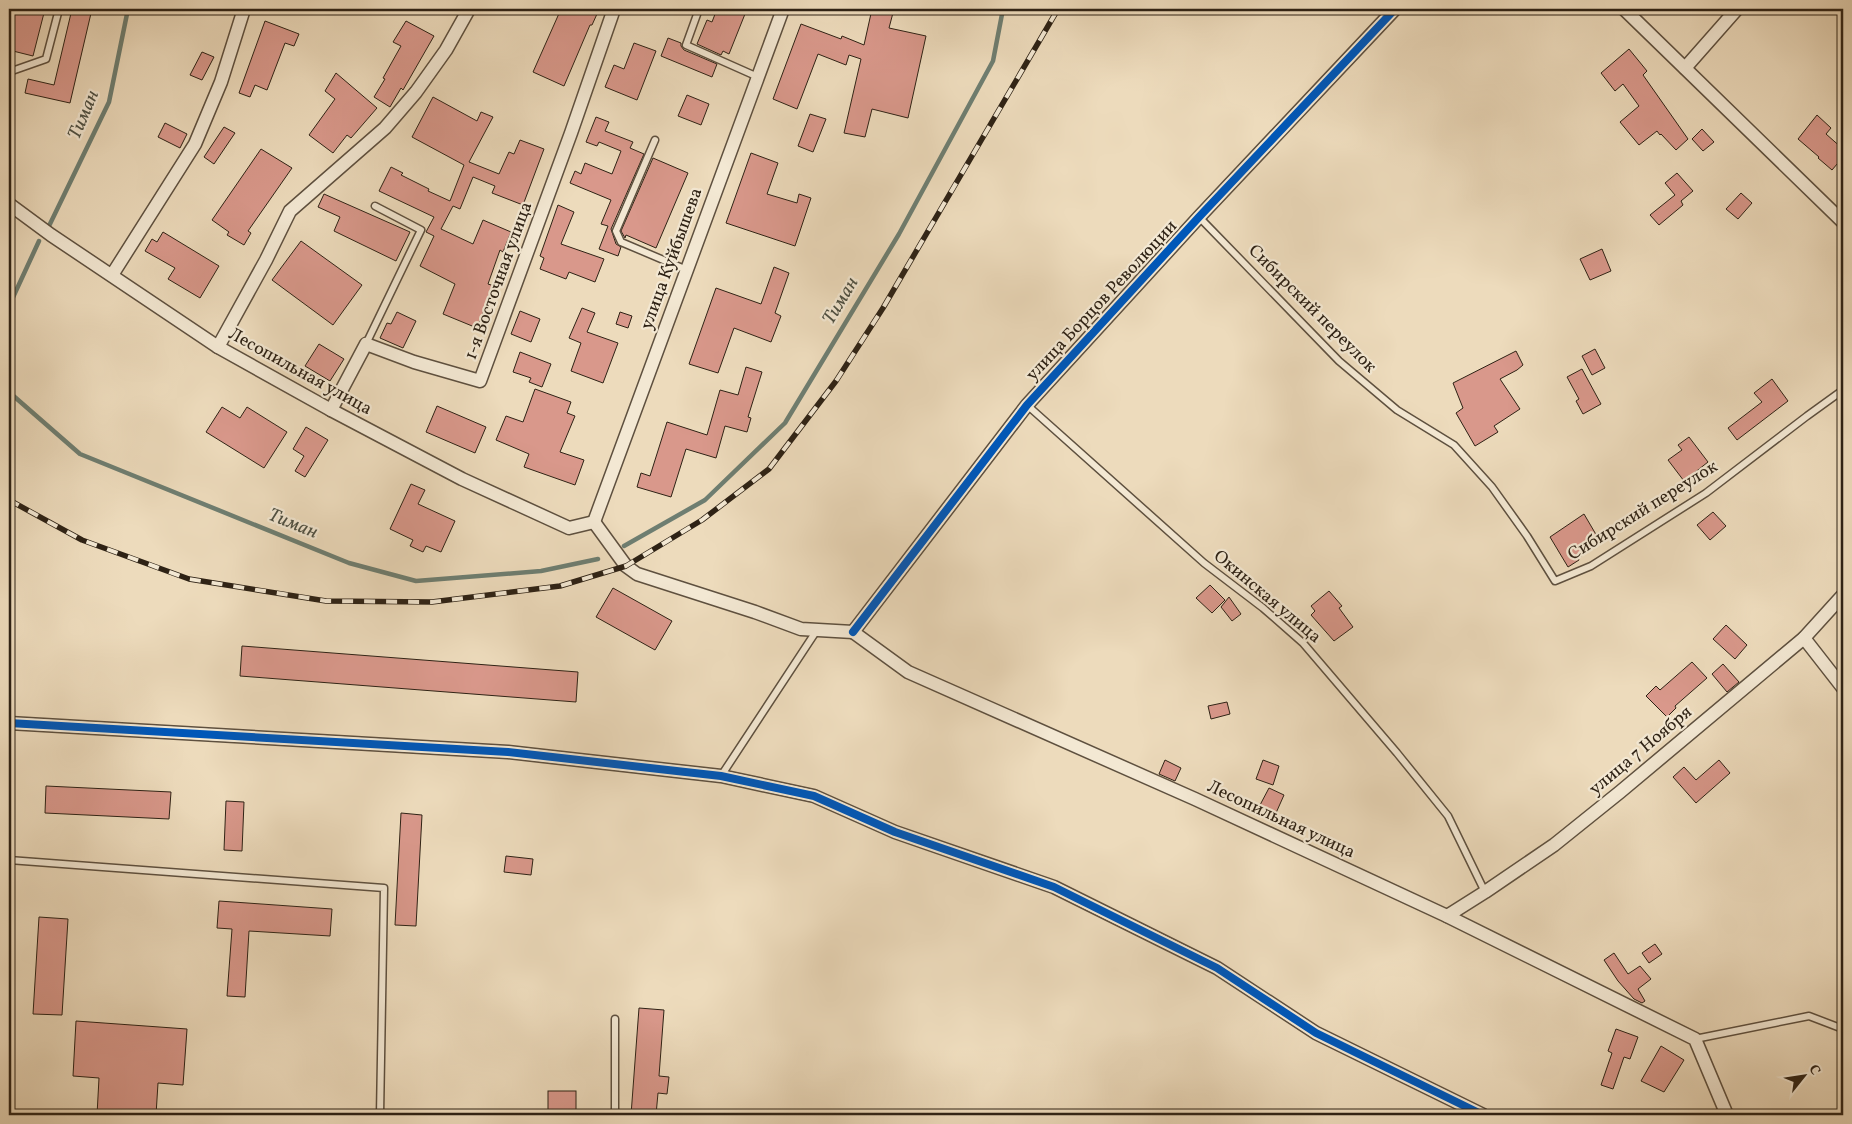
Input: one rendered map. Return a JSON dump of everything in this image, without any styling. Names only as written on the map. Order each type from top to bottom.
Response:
[{"type":"street","points":[[112,275],[195,144],[221,82],[244,9]]},
{"type":"street","points":[[218,347],[290,212],[392,121],[416,92],[446,50],[469,9]]},
{"type":"street","name":"1-я Восточная улица","points":[[366,344],[414,362],[480,381],[571,133],[614,9]]},
{"type":"street","name":"улица Куйбышева","points":[[594,522],[783,9]]},
{"type":"street","name":"улица Борцов Революции","points":[[853,632],[1026,405],[1395,9]]},
{"type":"street","points":[[1624,9],[1843,222]]},
{"type":"street","points":[[1685,68],[1737,9]]},
{"type":"street","name":"Лесопильная улица","points":[[9,204],[51,235],[218,347],[330,410],[462,479],[569,528],[594,522]]},
{"type":"street","points":[[330,410],[366,344]]},
{"type":"street","points":[[594,522],[626,566],[637,574],[801,629],[853,632]]},
{"type":"street","name":"улица 7 Ноября","points":[[1447,916],[1561,839],[1804,638],[1843,595]]},
{"type":"street","name":"Лесопильная улица","points":[[853,632],[908,672],[1195,799],[1447,916],[1695,1039]]},
{"type":"street","points":[[1804,638],[1843,688]]},
{"type":"street","points":[[9,723],[508,752],[722,776],[814,796],[894,832],[1054,887],[1217,968],[1316,1033],[1484,1115]]},
{"type":"street","points":[[1695,1039],[1726,1115]]},
{"type":"lane","points":[[9,72],[46,59],[60,9]]},
{"type":"lane","points":[[699,9],[686,45],[758,77]]},
{"type":"lane","points":[[655,140],[616,231],[621,242],[686,270]]},
{"type":"lane","points":[[366,344],[421,230],[375,206]]},
{"type":"lane","name":"Сибирский переулок","points":[[1199,218],[1339,361],[1397,410],[1454,445],[1492,487],[1527,536],[1555,581],[1591,566],[1706,493],[1843,390]]},
{"type":"lane","name":"Окинская улица","points":[[1026,405],[1204,563],[1263,608],[1303,643],[1448,816],[1485,892]]},
{"type":"lane","points":[[722,776],[817,630]]},
{"type":"lane","points":[[9,860],[384,888],[380,1115]]},
{"type":"lane","points":[[1695,1039],[1809,1016],[1843,1029]]},
{"type":"lane","points":[[615,1019],[615,1115]]},
{"type":"building","points":[[9,9],[45,9],[33,56],[9,50]]},
{"type":"building","points":[[72,9],[92,9],[70,103],[25,93],[28,79],[54,85]]},
{"type":"building","points":[[561,9],[584,9],[597,14],[592,25],[590,25],[564,86],[533,72]]},
{"type":"building","points":[[717,9],[747,9],[729,54],[723,51],[721,55],[697,44],[707,20],[712,22]]},
{"type":"building","points":[[872,9],[894,9],[889,28],[926,36],[908,118],[872,109],[865,137],[844,133],[861,59],[849,55],[846,65],[818,54],[797,109],[773,99],[801,24],[841,39],[842,36],[864,45]]},
{"type":"building","points":[[265,21],[299,34],[294,46],[285,43],[267,90],[255,85],[250,97],[239,93]]},
{"type":"building","points":[[406,21],[434,36],[403,90],[401,88],[390,107],[374,97],[401,46],[393,42]]},
{"type":"building","points":[[668,38],[681,43],[684,50],[717,64],[712,77],[661,56]]},
{"type":"building","points":[[634,43],[656,51],[637,100],[605,87],[614,65],[624,69]]},
{"type":"building","points":[[1629,49],[1647,71],[1643,75],[1688,139],[1676,150],[1657,131],[1639,145],[1620,122],[1639,106],[1623,84],[1615,91],[1601,73]]},
{"type":"building","points":[[202,52],[214,57],[202,80],[190,75]]},
{"type":"building","points":[[336,73],[377,108],[351,138],[347,135],[333,153],[309,135],[335,99],[325,91]]},
{"type":"building","points":[[687,95],[709,104],[701,125],[678,116]]},
{"type":"building","points":[[433,97],[477,121],[481,112],[493,117],[469,162],[499,174],[509,152],[514,154],[520,140],[544,149],[523,205],[492,193],[495,186],[473,177],[460,209],[453,206],[441,229],[473,244],[483,220],[511,232],[503,252],[500,250],[488,284],[494,286],[477,328],[443,314],[455,284],[420,266],[434,236],[426,232],[434,217],[379,191],[391,167],[403,173],[401,175],[429,189],[428,191],[450,201],[464,165],[412,137]]},
{"type":"building","points":[[810,114],[826,119],[813,152],[798,146]]},
{"type":"building","points":[[1817,115],[1831,128],[1826,134],[1843,149],[1843,157],[1832,170],[1798,139]]},
{"type":"building","points":[[596,117],[609,122],[605,131],[633,142],[630,148],[644,154],[611,229],[616,244],[621,247],[618,256],[599,249],[608,226],[601,224],[611,200],[570,183],[575,171],[581,174],[585,163],[612,174],[621,151],[599,142],[597,146],[586,142]]},
{"type":"building","points":[[165,123],[187,134],[180,148],[158,137]]},
{"type":"building","points":[[224,127],[235,133],[214,164],[204,157]]},
{"type":"building","points":[[1702,129],[1714,142],[1703,151],[1692,139]]},
{"type":"building","points":[[261,149],[292,168],[248,231],[251,233],[244,245],[227,235],[229,232],[212,220]]},
{"type":"building","points":[[751,153],[778,163],[767,194],[797,203],[799,194],[811,198],[795,246],[726,223]]},
{"type":"building","points":[[653,158],[688,173],[656,248],[626,235],[625,238],[621,231]]},
{"type":"building","points":[[1677,173],[1693,191],[1681,201],[1683,205],[1659,225],[1650,215],[1675,195],[1665,183]]},
{"type":"building","points":[[1741,193],[1752,203],[1738,219],[1726,209]]},
{"type":"building","points":[[324,194],[410,232],[396,261],[334,231],[340,217],[318,207]]},
{"type":"building","points":[[558,205],[574,212],[561,244],[604,259],[595,282],[569,272],[566,279],[540,269],[544,258],[540,256]]},
{"type":"building","points":[[163,232],[219,266],[200,298],[168,279],[175,268],[145,251],[152,239],[157,242]]},
{"type":"building","points":[[301,241],[362,285],[333,325],[272,280]]},
{"type":"building","points":[[1602,249],[1611,271],[1590,280],[1580,259]]},
{"type":"building","points":[[774,267],[789,273],[775,313],[781,316],[771,342],[734,328],[718,373],[689,364],[716,288],[761,304]]},
{"type":"building","points":[[582,308],[595,313],[587,332],[618,343],[603,383],[571,371],[581,343],[569,338]]},
{"type":"building","points":[[520,311],[540,319],[531,342],[511,334]]},
{"type":"building","points":[[397,312],[416,321],[403,348],[380,338],[387,323],[391,324]]},
{"type":"building","points":[[620,312],[632,316],[628,328],[616,324]]},
{"type":"building","points":[[319,344],[344,359],[330,381],[305,366]]},
{"type":"building","points":[[1595,349],[1605,368],[1592,375],[1582,356]]},
{"type":"building","points":[[1516,351],[1523,365],[1500,379],[1520,409],[1494,426],[1498,432],[1475,446],[1456,413],[1463,408],[1453,383]]},
{"type":"building","points":[[520,352],[551,364],[542,387],[529,382],[531,378],[513,372]]},
{"type":"building","points":[[746,367],[762,372],[748,417],[751,418],[747,432],[725,426],[716,458],[686,449],[671,497],[637,487],[641,473],[650,476],[667,422],[707,435],[720,390],[738,395]]},
{"type":"building","points":[[1582,369],[1601,404],[1583,414],[1576,401],[1579,399],[1567,377]]},
{"type":"building","points":[[1772,379],[1788,401],[1737,440],[1728,428],[1762,402],[1754,393]]},
{"type":"building","points":[[535,389],[571,402],[567,413],[575,416],[560,452],[584,460],[575,485],[524,467],[529,454],[496,440],[506,416],[523,422]]},
{"type":"building","points":[[437,406],[486,427],[475,453],[426,432]]},
{"type":"building","points":[[222,407],[240,418],[247,407],[287,432],[264,468],[206,432]]},
{"type":"building","points":[[306,427],[328,440],[305,477],[295,471],[304,456],[293,449]]},
{"type":"building","points":[[1689,437],[1708,462],[1684,481],[1668,460],[1682,450],[1678,445]]},
{"type":"building","points":[[411,484],[425,490],[418,504],[455,521],[441,552],[426,546],[423,552],[410,546],[413,540],[390,529]]},
{"type":"building","points":[[1713,512],[1726,526],[1710,540],[1697,525]]},
{"type":"building","points":[[1584,514],[1601,543],[1568,567],[1550,537]]},
{"type":"building","points":[[1210,585],[1225,600],[1212,613],[1196,598]]},
{"type":"building","points":[[613,588],[672,621],[655,650],[596,617]]},
{"type":"building","points":[[1329,591],[1342,606],[1339,608],[1353,627],[1334,641],[1311,615],[1315,611],[1311,606]]},
{"type":"building","points":[[1229,597],[1241,614],[1232,621],[1221,607]]},
{"type":"building","points":[[1726,625],[1747,645],[1735,659],[1713,639]]},
{"type":"building","points":[[242,646],[578,672],[576,702],[240,676]]},
{"type":"building","points":[[1692,662],[1707,678],[1675,706],[1676,708],[1667,717],[1646,696],[1656,686],[1660,690]]},
{"type":"building","points":[[1723,664],[1739,682],[1727,692],[1712,674]]},
{"type":"building","points":[[1227,702],[1230,714],[1211,719],[1208,706]]},
{"type":"building","points":[[1165,760],[1181,768],[1175,781],[1159,774]]},
{"type":"building","points":[[1263,760],[1279,766],[1273,785],[1256,779]]},
{"type":"building","points":[[1719,760],[1730,773],[1696,803],[1673,777],[1684,767],[1696,780]]},
{"type":"building","points":[[46,786],[171,792],[169,819],[45,813]]},
{"type":"building","points":[[1269,788],[1284,795],[1276,813],[1260,805]]},
{"type":"building","points":[[226,801],[244,802],[242,851],[224,850]]},
{"type":"building","points":[[401,813],[422,815],[416,926],[395,925]]},
{"type":"building","points":[[506,856],[533,859],[531,875],[504,872]]},
{"type":"building","points":[[219,901],[332,909],[330,936],[249,931],[245,997],[227,996],[232,929],[217,928]]},
{"type":"building","points":[[39,917],[68,919],[62,1015],[33,1014]]},
{"type":"building","points":[[1655,944],[1662,954],[1649,963],[1642,953]]},
{"type":"building","points":[[1614,953],[1628,974],[1640,966],[1651,979],[1638,989],[1645,1001],[1642,1003],[1634,999],[1618,981],[1604,960]]},
{"type":"building","points":[[639,1008],[664,1010],[659,1076],[669,1077],[667,1094],[658,1093],[656,1115],[631,1115]]},
{"type":"building","points":[[76,1021],[187,1029],[183,1085],[158,1083],[156,1115],[97,1115],[99,1078],[73,1076]]},
{"type":"building","points":[[1616,1029],[1638,1037],[1630,1059],[1624,1057],[1613,1089],[1601,1085],[1612,1053],[1608,1051]]},
{"type":"building","points":[[1661,1046],[1684,1060],[1664,1092],[1641,1081]]},
{"type":"building","points":[[548,1091],[576,1091],[576,1115],[548,1115]]},
{"type":"waterway","name":"Тиман","points":[[49,226],[109,102],[128,9]]},
{"type":"waterway","name":"Тиман","points":[[624,546],[705,500],[785,423],[899,234],[993,61],[1003,9]]},
{"type":"waterway","name":"Тиман","points":[[9,306],[39,241]]},
{"type":"waterway","name":"Тиман","points":[[9,392],[80,454],[349,563],[416,581],[541,571],[598,559]]},
{"type":"railway","points":[[9,500],[82,540],[189,579],[326,601],[432,602],[560,586],[626,566],[702,520],[769,469],[836,381],[883,308],[1058,9]]},
{"type":"cycle path","points":[[853,632],[1027,405],[1199,217],[1395,9]]},
{"type":"cycle path","points":[[9,723],[508,752],[721,776],[814,796],[895,832],[1054,887],[1217,968],[1316,1033],[1483,1115]]}]
